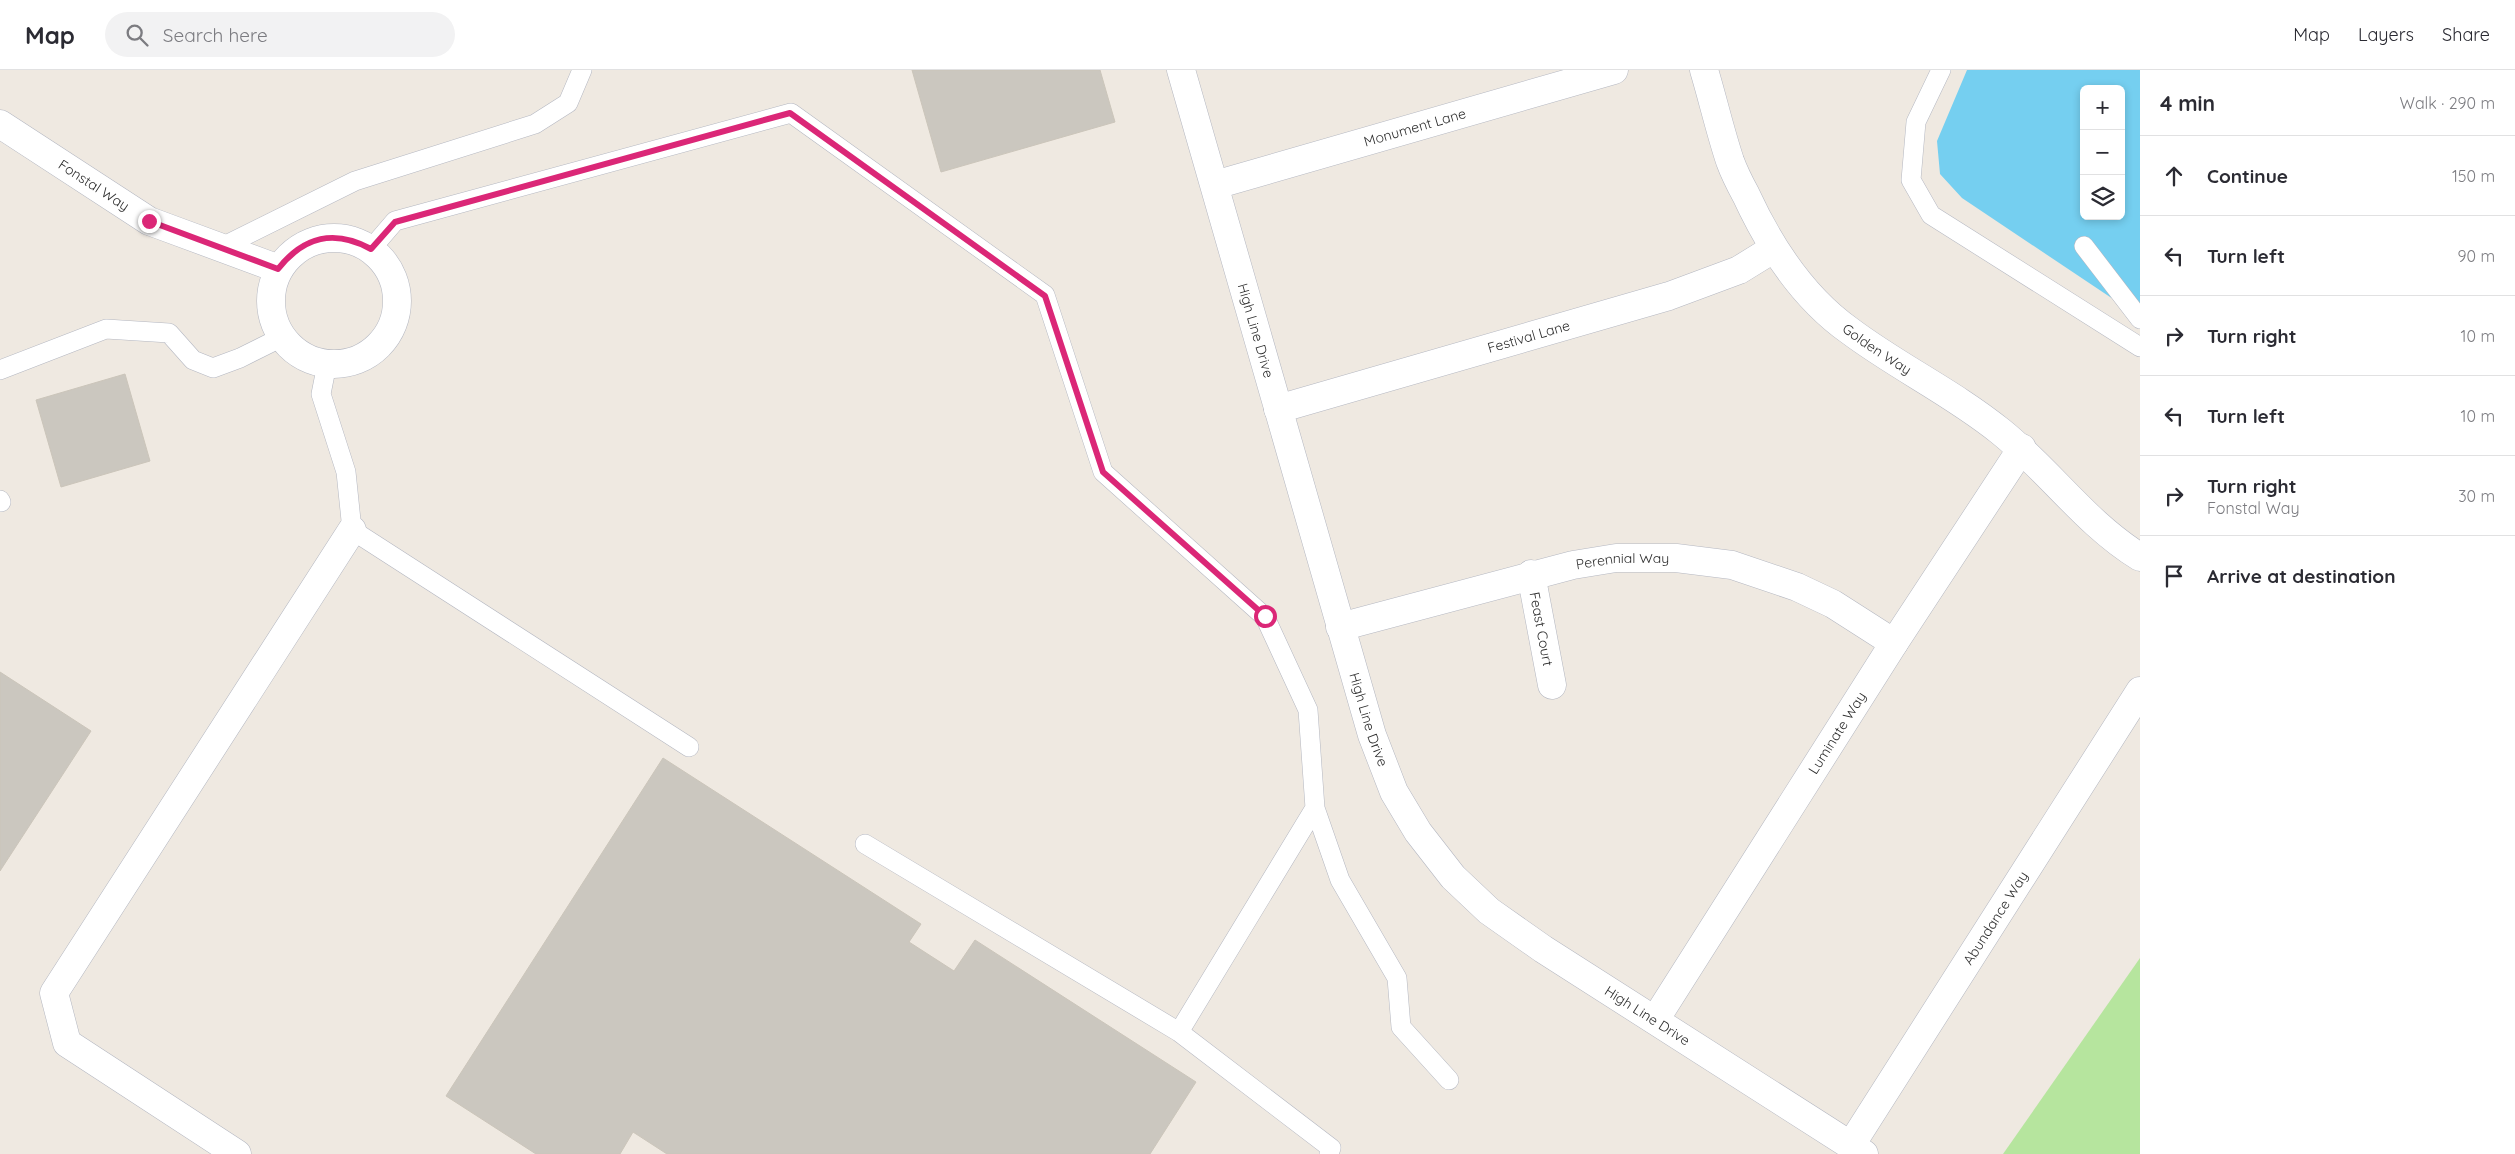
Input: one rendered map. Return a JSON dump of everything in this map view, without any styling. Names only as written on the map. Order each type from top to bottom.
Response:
[{"type":"street","name":"High Line Drive","points":[[1181,70],[1372,735],[1394,792],[1418,832],[1453,877],[1489,911],[1543,949],[1858,1150]]},
{"type":"street","name":"Monument Lane","points":[[1215,185],[1614,70]]},
{"type":"street","name":"Golden Way","points":[[1704,70],[1731,163],[1773,249],[1814,300],[1847,330],[1959,401],[2022,448],[2080,509],[2140,557]]},
{"type":"street","name":"Fonstal Way","points":[[0,124],[149,221],[278,269]]},
{"type":"street","points":[[338,237],[355,241],[371,249],[384,262],[393,278],[398,296],[396,315],[390,332],[378,347],[363,357],[346,364],[327,364],[302,355],[282,337],[274,321],[270,304],[272,286],[278,269],[296,250],[320,239],[338,237]]},
{"type":"street","name":"Festival Lane","points":[[1278,408],[1669,296],[1739,270],[1773,249]]},
{"type":"street","name":"Luminate Way","points":[[1655,1020],[1894,643],[2022,448]]},
{"type":"street","points":[[237,1154],[67,1043],[54,993],[352,530]]},
{"type":"street","name":"Perennial Way","points":[[1340,627],[1531,574],[1616,558],[1676,558],[1732,565],[1797,587],[1833,604],[1894,643]]},
{"type":"street","name":"Feast Court","points":[[1531,574],[1552,685]]},
{"type":"street","name":"Abundance Way","points":[[1858,1150],[2140,691]]},
{"type":"lane","points":[[220,248],[354,181],[536,124],[568,103],[582,70]]},
{"type":"lane","points":[[1941,70],[1916,122],[1911,180],[1931,216],[2140,347]]},
{"type":"lane","points":[[371,249],[395,222],[790,113],[1045,296],[1103,472],[1265,616],[1308,710],[1315,808],[1340,880],[1397,978],[1401,1027],[1449,1080]]},
{"type":"lane","points":[[2084,246],[2140,319]]},
{"type":"lane","points":[[0,370],[106,329],[168,333],[193,360],[213,368],[240,358],[282,337]]},
{"type":"lane","points":[[327,364],[322,394],[346,472],[352,530],[689,747]]},
{"type":"lane","points":[[1179,1032],[1315,808]]},
{"type":"lane","points":[[865,844],[1179,1032],[1331,1148],[1329,1154]]},
{"type":"green space","points":[[2140,958],[2140,1154],[2003,1154]]},
{"type":"water","points":[[1967,70],[2140,70],[2140,314],[2122,305],[1962,198],[1940,174],[1937,141]]},
{"type":"building","points":[[912,70],[1100,70],[1115,122],[941,172]]},
{"type":"building","points":[[125,374],[150,461],[61,487],[36,400]]},
{"type":"building","points":[[0,672],[91,731],[0,871]]},
{"type":"building","points":[[663,758],[921,924],[909,942],[954,971],[975,940],[1196,1082],[1150,1154],[667,1154],[633,1132],[620,1154],[536,1154],[446,1096]]},
{"type":"route","points":[[149,221],[278,269],[289,256],[304,245],[320,239],[338,237],[355,241],[371,249],[395,222],[790,113],[1045,296],[1103,472],[1265,616]]}]
